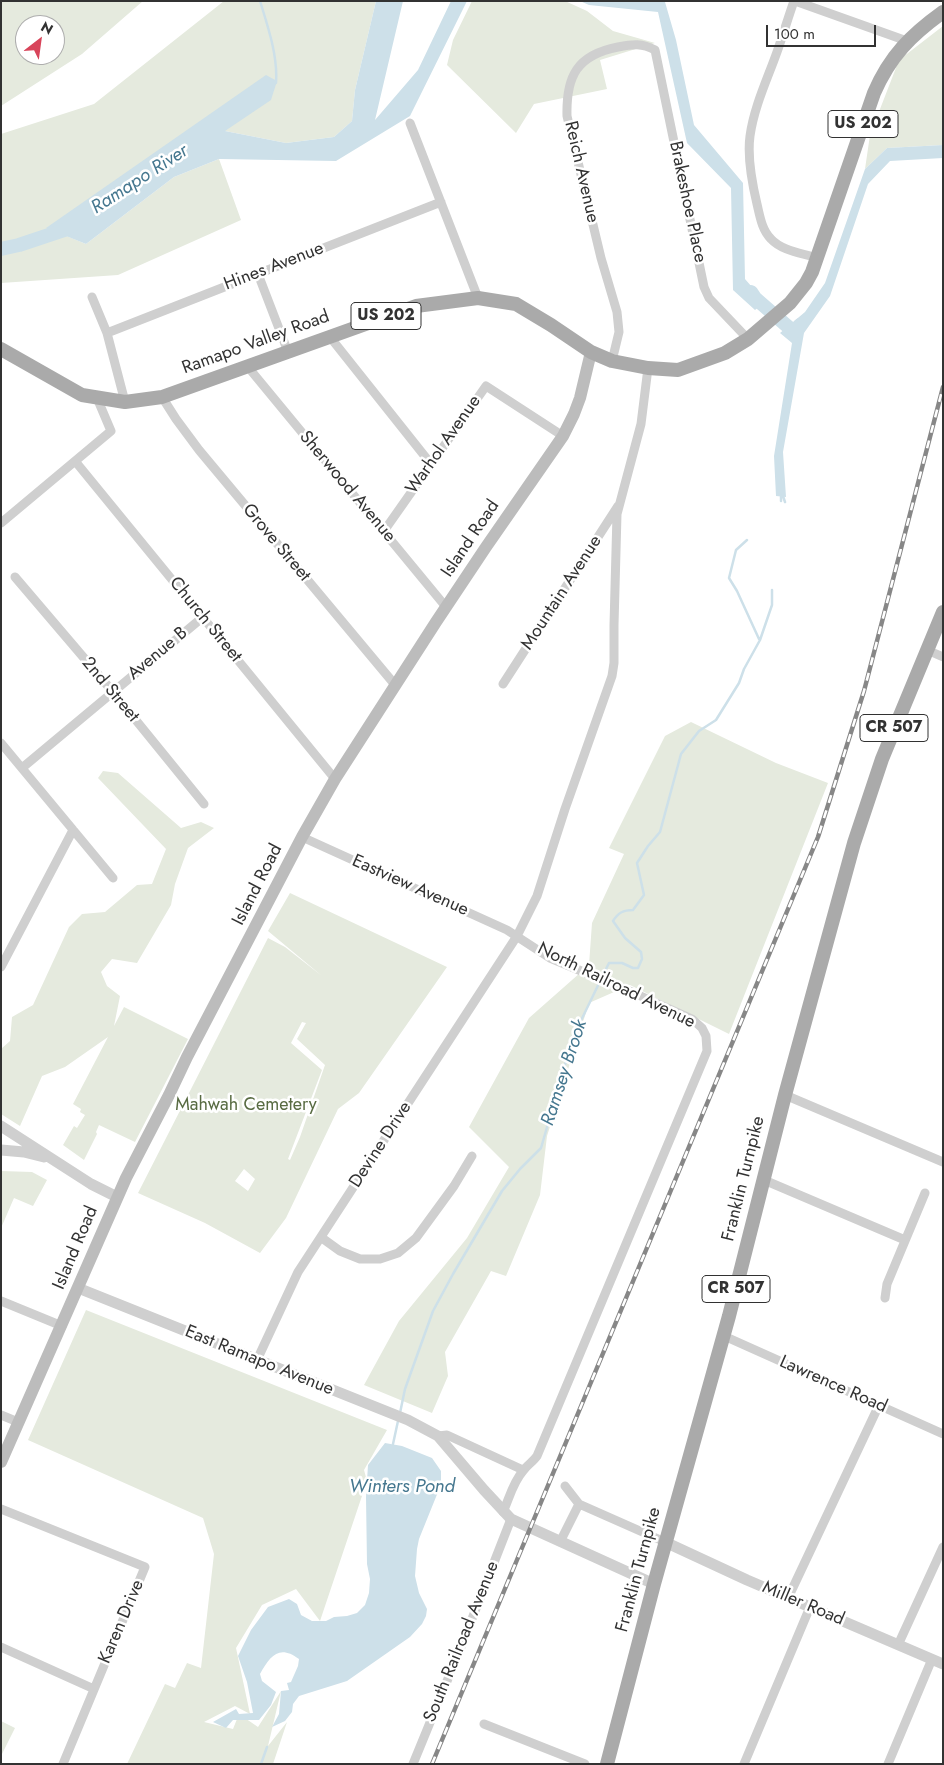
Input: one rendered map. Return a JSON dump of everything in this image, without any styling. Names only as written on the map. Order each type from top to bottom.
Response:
[{"type":"main road","name":"Ramapo Valley Road","points":[[1,349],[82,395],[125,402],[162,397],[416,306],[478,298],[516,304],[591,352],[612,361],[648,368],[678,370],[725,353],[748,339],[799,294],[812,272],[883,72],[907,41],[925,24],[943,12]]},
{"type":"main road","name":"Island Road","points":[[1,1462],[117,1197],[187,1057],[302,837],[335,779],[446,606],[563,436],[580,398],[591,352]]},
{"type":"main road","name":"Franklin Turnpike","points":[[606,1764],[665,1542],[724,1336],[785,1095],[854,843],[869,794],[943,612]]},
{"type":"street","points":[[817,258],[776,244],[762,227],[751,167],[750,136],[758,102],[794,1],[907,41]]},
{"type":"street","name":"Reich Avenue","points":[[612,361],[619,332],[617,312],[600,258],[567,116],[567,94],[580,64],[594,54],[606,49],[630,44],[645,45],[655,50]]},
{"type":"street","name":"Brakeshoe Place","points":[[655,50],[704,287],[709,298],[748,339]]},
{"type":"street","points":[[410,123],[478,298]]},
{"type":"street","name":"Hines Avenue","points":[[107,333],[441,202]]},
{"type":"street","points":[[258,274],[288,352]]},
{"type":"street","points":[[92,297],[107,333],[125,402]]},
{"type":"street","points":[[330,337],[431,464]]},
{"type":"street","name":"Sherwood Avenue","points":[[248,367],[446,606]]},
{"type":"street","name":"North Railroad Avenue","points":[[523,1470],[533,1462],[536,1456],[707,1051],[706,1036],[702,1028],[692,1019],[550,958],[517,936],[537,896],[565,809],[612,676],[614,663],[617,514],[641,424],[648,368]]},
{"type":"street","name":"Warhol Avenue","points":[[384,531],[486,386],[563,436]]},
{"type":"street","name":"Grove Street","points":[[162,397],[199,450],[396,686]]},
{"type":"street","points":[[1,523],[111,431],[97,398]]},
{"type":"street","name":"Church Street","points":[[75,461],[335,779]]},
{"type":"street","name":"Mountain Avenue","points":[[503,684],[620,501]]},
{"type":"street","name":"2nd Street","points":[[16,577],[204,804]]},
{"type":"street","name":"Avenue B","points":[[22,768],[203,617]]},
{"type":"street","points":[[927,650],[943,657]]},
{"type":"street","points":[[1,743],[113,878]]},
{"type":"street","points":[[1,967],[73,830]]},
{"type":"street","name":"Eastview Avenue","points":[[302,837],[471,913],[517,936]]},
{"type":"street","name":"Devine Drive","points":[[257,1360],[298,1272],[322,1238],[517,936]]},
{"type":"street","points":[[785,1095],[943,1162]]},
{"type":"street","points":[[1,1126],[97,1188],[117,1197]]},
{"type":"street","points":[[1,1150],[24,1152],[52,1159]]},
{"type":"street","points":[[322,1238],[340,1251],[360,1259],[380,1259],[398,1253],[416,1238],[454,1186],[472,1156]]},
{"type":"street","points":[[764,1180],[905,1240]]},
{"type":"street","points":[[885,1298],[887,1284],[925,1193]]},
{"type":"street","name":"East Ramapo Avenue","points":[[78,1288],[408,1420],[438,1436]]},
{"type":"street","points":[[1,1301],[62,1326]]},
{"type":"street","name":"Lawrence Road","points":[[724,1336],[943,1434]]},
{"type":"street","points":[[788,1598],[879,1406]]},
{"type":"street","points":[[1,1415],[18,1422]]},
{"type":"street","points":[[438,1436],[447,1435],[523,1470]]},
{"type":"street","points":[[438,1436],[507,1515],[560,1542],[654,1584]]},
{"type":"street","name":"South Railroad Avenue","points":[[413,1764],[461,1647],[523,1470]]},
{"type":"street","points":[[565,1486],[579,1504],[665,1542]]},
{"type":"street","points":[[560,1542],[579,1504]]},
{"type":"street","name":"Karen Drive","points":[[1,1509],[145,1567],[62,1764]]},
{"type":"street","name":"Miller Road","points":[[665,1542],[788,1598],[937,1661]]},
{"type":"street","points":[[898,1645],[943,1548]]},
{"type":"street","points":[[744,1764],[810,1607]]},
{"type":"street","points":[[1,1648],[94,1689]]},
{"type":"street","points":[[888,1764],[937,1661]]},
{"type":"street","points":[[484,1724],[585,1764]]},
{"type":"green space","points":[[1,1],[143,1],[82,54],[65,65],[65,15],[15,15],[15,65],[65,65],[1,106]]},
{"type":"green space","points":[[224,1],[376,1],[355,90],[352,121],[334,137],[286,143],[225,131],[47,228],[86,244],[174,177],[219,159],[241,220],[118,275],[1,283],[1,134],[94,104]]},
{"type":"green space","points":[[472,1],[565,1],[587,11],[613,31],[655,43],[600,60],[607,89],[534,104],[516,133],[447,65],[453,40]]},
{"type":"green space","points":[[943,26],[943,145],[887,148],[865,169],[870,135],[899,60]]},
{"type":"green space","points":[[691,722],[776,763],[828,783],[729,1034],[630,985],[589,1003],[547,1136],[540,1195],[506,1276],[491,1271],[445,1352],[448,1376],[432,1413],[364,1385],[399,1321],[467,1238],[509,1167],[469,1127],[529,1018],[589,965],[592,923],[624,854],[609,848],[665,736]]},
{"type":"green space","points":[[103,771],[118,773],[181,828],[201,822],[214,828],[188,848],[175,884],[171,905],[137,963],[112,959],[101,972],[107,986],[120,996],[114,1026],[124,1007],[188,1039],[135,1142],[99,1125],[97,1134],[84,1160],[63,1145],[74,1126],[77,1128],[85,1115],[80,1112],[81,1109],[73,1104],[108,1037],[65,1067],[42,1076],[20,1126],[1,1114],[1,1049],[10,1041],[12,1017],[33,1005],[69,927],[82,914],[105,912],[137,885],[152,884],[166,849],[98,778]]},
{"type":"green space","name":"Mahwah Cemetery","points":[[290,893],[447,967],[359,1093],[338,1109],[286,1218],[260,1253],[205,1223],[138,1193],[268,938],[285,947],[322,976],[268,931]],"holes":[[[302,1022],[306,1023],[297,1039],[325,1065],[290,1160],[288,1159],[322,1070],[291,1043]],[[244,1169],[255,1179],[248,1191],[235,1181]]]},
{"type":"green space","points":[[1,1171],[32,1172],[47,1180],[33,1206],[14,1198],[1,1228]]},
{"type":"green space","points":[[86,1310],[387,1430],[364,1470],[367,1481],[320,1621],[296,1589],[262,1605],[236,1648],[250,1714],[235,1706],[204,1722],[233,1729],[239,1714],[258,1727],[281,1691],[268,1746],[287,1722],[273,1764],[127,1764],[165,1684],[175,1688],[187,1663],[201,1668],[214,1554],[203,1518],[28,1440]]},
{"type":"green space","points":[[1,1721],[15,1728],[1,1756]]},
{"type":"water","points":[[376,1],[403,1],[375,120],[418,70],[451,1],[467,1],[410,116],[336,161],[219,159],[174,177],[86,244],[46,228],[266,75],[277,81],[271,100],[225,131],[286,143],[334,137],[352,121],[355,90]]},
{"type":"water","points":[[580,1],[665,2],[676,40],[694,125],[743,183],[745,279],[765,302],[755,310],[733,290],[731,188],[687,143],[658,12],[589,5]]},
{"type":"water","points":[[943,145],[943,158],[890,161],[868,184],[830,296],[804,333],[783,452],[786,497],[776,496],[774,456],[792,343],[780,333],[805,312],[825,283],[865,169],[887,148]]},
{"type":"water","name":"Winters Pond","points":[[385,1443],[402,1446],[432,1458],[441,1471],[441,1482],[438,1492],[419,1539],[417,1549],[415,1576],[419,1593],[427,1609],[422,1624],[410,1637],[347,1681],[299,1696],[293,1704],[292,1712],[285,1721],[272,1727],[279,1714],[281,1691],[289,1690],[287,1683],[291,1682],[299,1659],[286,1652],[276,1654],[271,1657],[260,1674],[262,1681],[276,1692],[271,1705],[259,1720],[233,1720],[226,1728],[213,1722],[236,1709],[239,1714],[253,1713],[247,1682],[238,1656],[251,1630],[268,1607],[289,1599],[297,1604],[301,1615],[312,1621],[326,1621],[334,1617],[357,1613],[365,1605],[369,1593],[370,1579],[367,1564],[366,1497],[368,1465]]},
{"type":"waterway","points":[[260,1],[274,52],[276,83]]},
{"type":"waterway","name":"Ramapo River","points":[[1,249],[19,245],[67,229],[73,225]]},
{"type":"waterway","points":[[751,292],[755,298],[794,332],[800,325]]},
{"type":"waterway","name":"Ramsey Brook","points":[[781,496],[781,501]]},
{"type":"waterway","name":"Ramsey Brook","points":[[783,496],[785,502]]},
{"type":"waterway","points":[[747,540],[736,550],[729,578],[759,639]]},
{"type":"waterway","name":"Ramsey Brook","points":[[400,1413],[405,1389],[433,1311],[502,1191],[541,1148],[573,1037],[609,963],[622,963],[638,968],[642,959],[641,952],[625,938],[613,921],[621,912],[633,910],[644,895],[637,863],[660,832],[681,754],[699,731],[716,720],[739,683],[744,669],[760,640],[772,605],[772,590]]},
{"type":"waterway","name":"Ramsey Brook","points":[[393,1444],[398,1421]]},
{"type":"waterway","points":[[261,1764],[267,1747]]},
{"type":"railway","points":[[432,1764],[818,837],[864,691],[943,387]]}]
